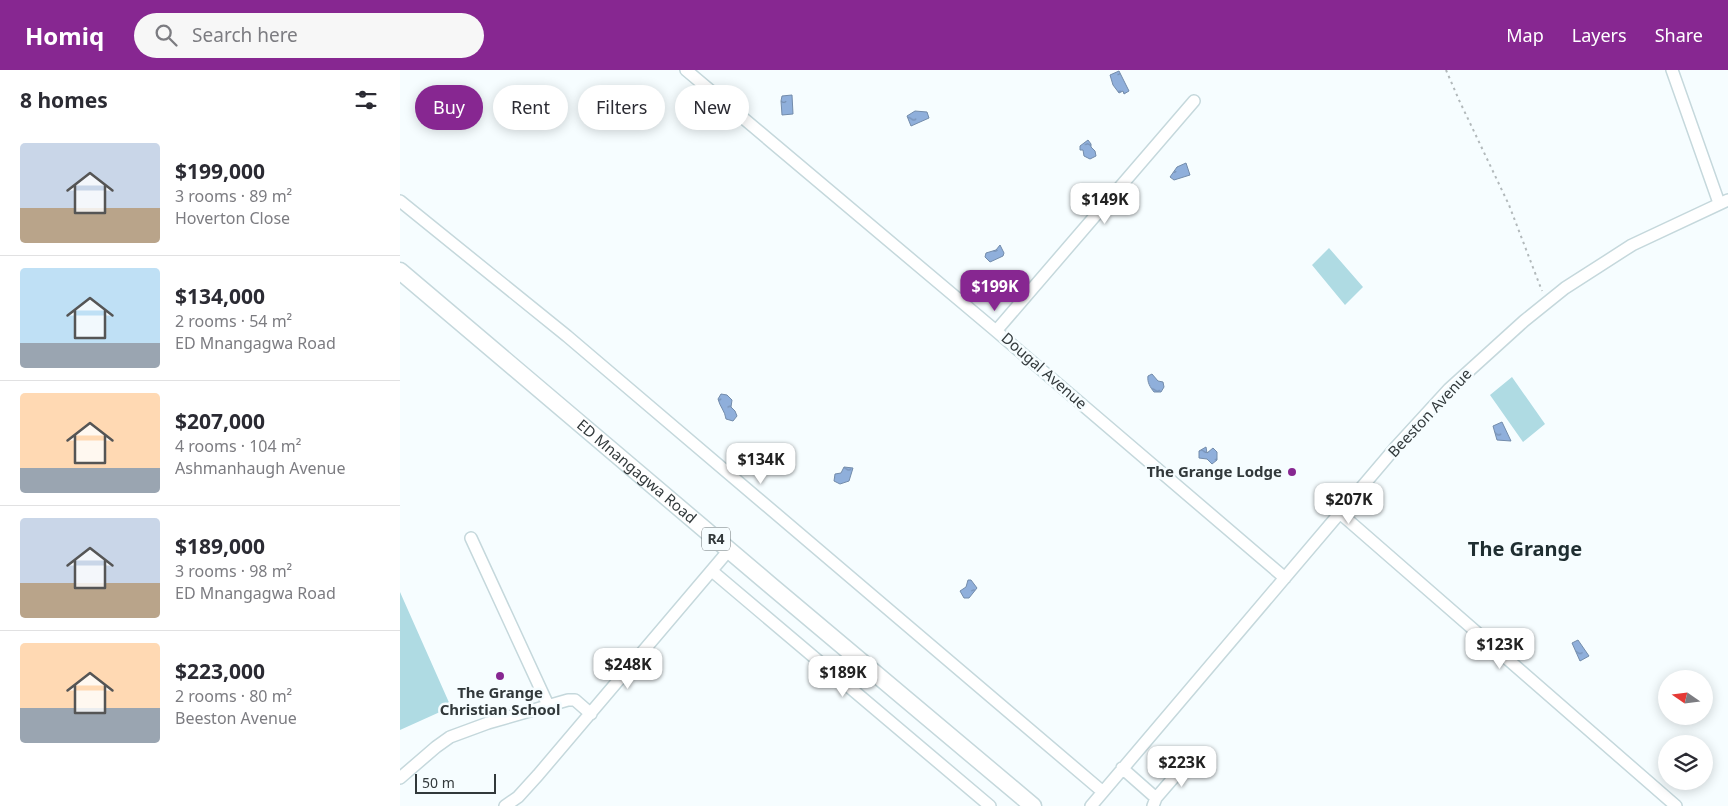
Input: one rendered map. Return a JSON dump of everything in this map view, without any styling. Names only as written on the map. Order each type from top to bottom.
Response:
[{"type":"highway","name":"ED Mnangagwa Road","points":[[400,271],[1033,806]]},
{"type":"street","name":"Dougal Avenue","points":[[686,70],[1285,578]]},
{"type":"street","points":[[1672,70],[1723,202]]},
{"type":"street","points":[[996,331],[1194,101]]},
{"type":"street","points":[[400,201],[566,336],[1103,792]]},
{"type":"street","name":"Beeston Avenue","points":[[1091,806],[1341,514],[1395,448],[1449,389],[1524,321],[1565,288],[1632,245],[1723,202]]},
{"type":"street","points":[[1341,514],[1676,806]]},
{"type":"street","points":[[471,538],[548,705]]},
{"type":"street","points":[[505,806],[518,796],[538,775],[729,550]]},
{"type":"street","points":[[712,570],[990,806]]},
{"type":"street","points":[[400,778],[450,737],[488,723],[548,705],[575,700],[591,714]]},
{"type":"street","points":[[1122,768],[1155,802],[1188,761]]},
{"type":"path","points":[[1446,70],[1509,205],[1547,303]]},
{"type":"shaded area","points":[[1329,248],[1363,287],[1345,305],[1312,265]]},
{"type":"shaded area","points":[[1512,377],[1545,424],[1523,442],[1490,395]]},
{"type":"shaded area","points":[[400,592],[451,707],[400,730]]},
{"type":"water","points":[[1119,71],[1129,91],[1124,94],[1123,91],[1119,93],[1113,85],[1110,75]]},
{"type":"water","points":[[792,95],[793,114],[782,115],[782,96]]},
{"type":"water","points":[[915,111],[927,112],[929,118],[911,126],[907,116]]},
{"type":"water","points":[[1088,140],[1096,156],[1090,159],[1084,156],[1083,150],[1080,150],[1080,146]]},
{"type":"water","points":[[1186,163],[1190,175],[1174,180],[1170,177],[1177,167]]},
{"type":"water","points":[[1000,245],[1004,253],[1003,256],[990,262],[985,257],[986,253],[996,250]]},
{"type":"water","points":[[1152,374],[1158,381],[1163,382],[1164,387],[1161,392],[1154,392],[1150,386],[1148,376]]},
{"type":"water","points":[[721,394],[727,395],[732,400],[731,407],[737,416],[733,421],[726,419],[718,399]]},
{"type":"water","points":[[1502,422],[1511,441],[1497,440],[1493,426]]},
{"type":"water","points":[[1206,447],[1207,453],[1213,448],[1217,452],[1217,460],[1212,464],[1207,459],[1199,458],[1199,451]]},
{"type":"water","points":[[844,467],[853,468],[849,481],[840,484],[834,481],[835,474],[841,473]]},
{"type":"water","points":[[968,580],[971,580],[977,588],[969,598],[964,598],[960,591],[966,587]]},
{"type":"water","points":[[1578,640],[1589,656],[1580,661],[1572,643]]},
{"type":"place","name":"The Grange Lodge","points":[[1292,472]]},
{"type":"place","name":"The Grange Christian School","points":[[500,676]]},
{"type":"district","name":"The Grange","points":[[1525,549]]}]
